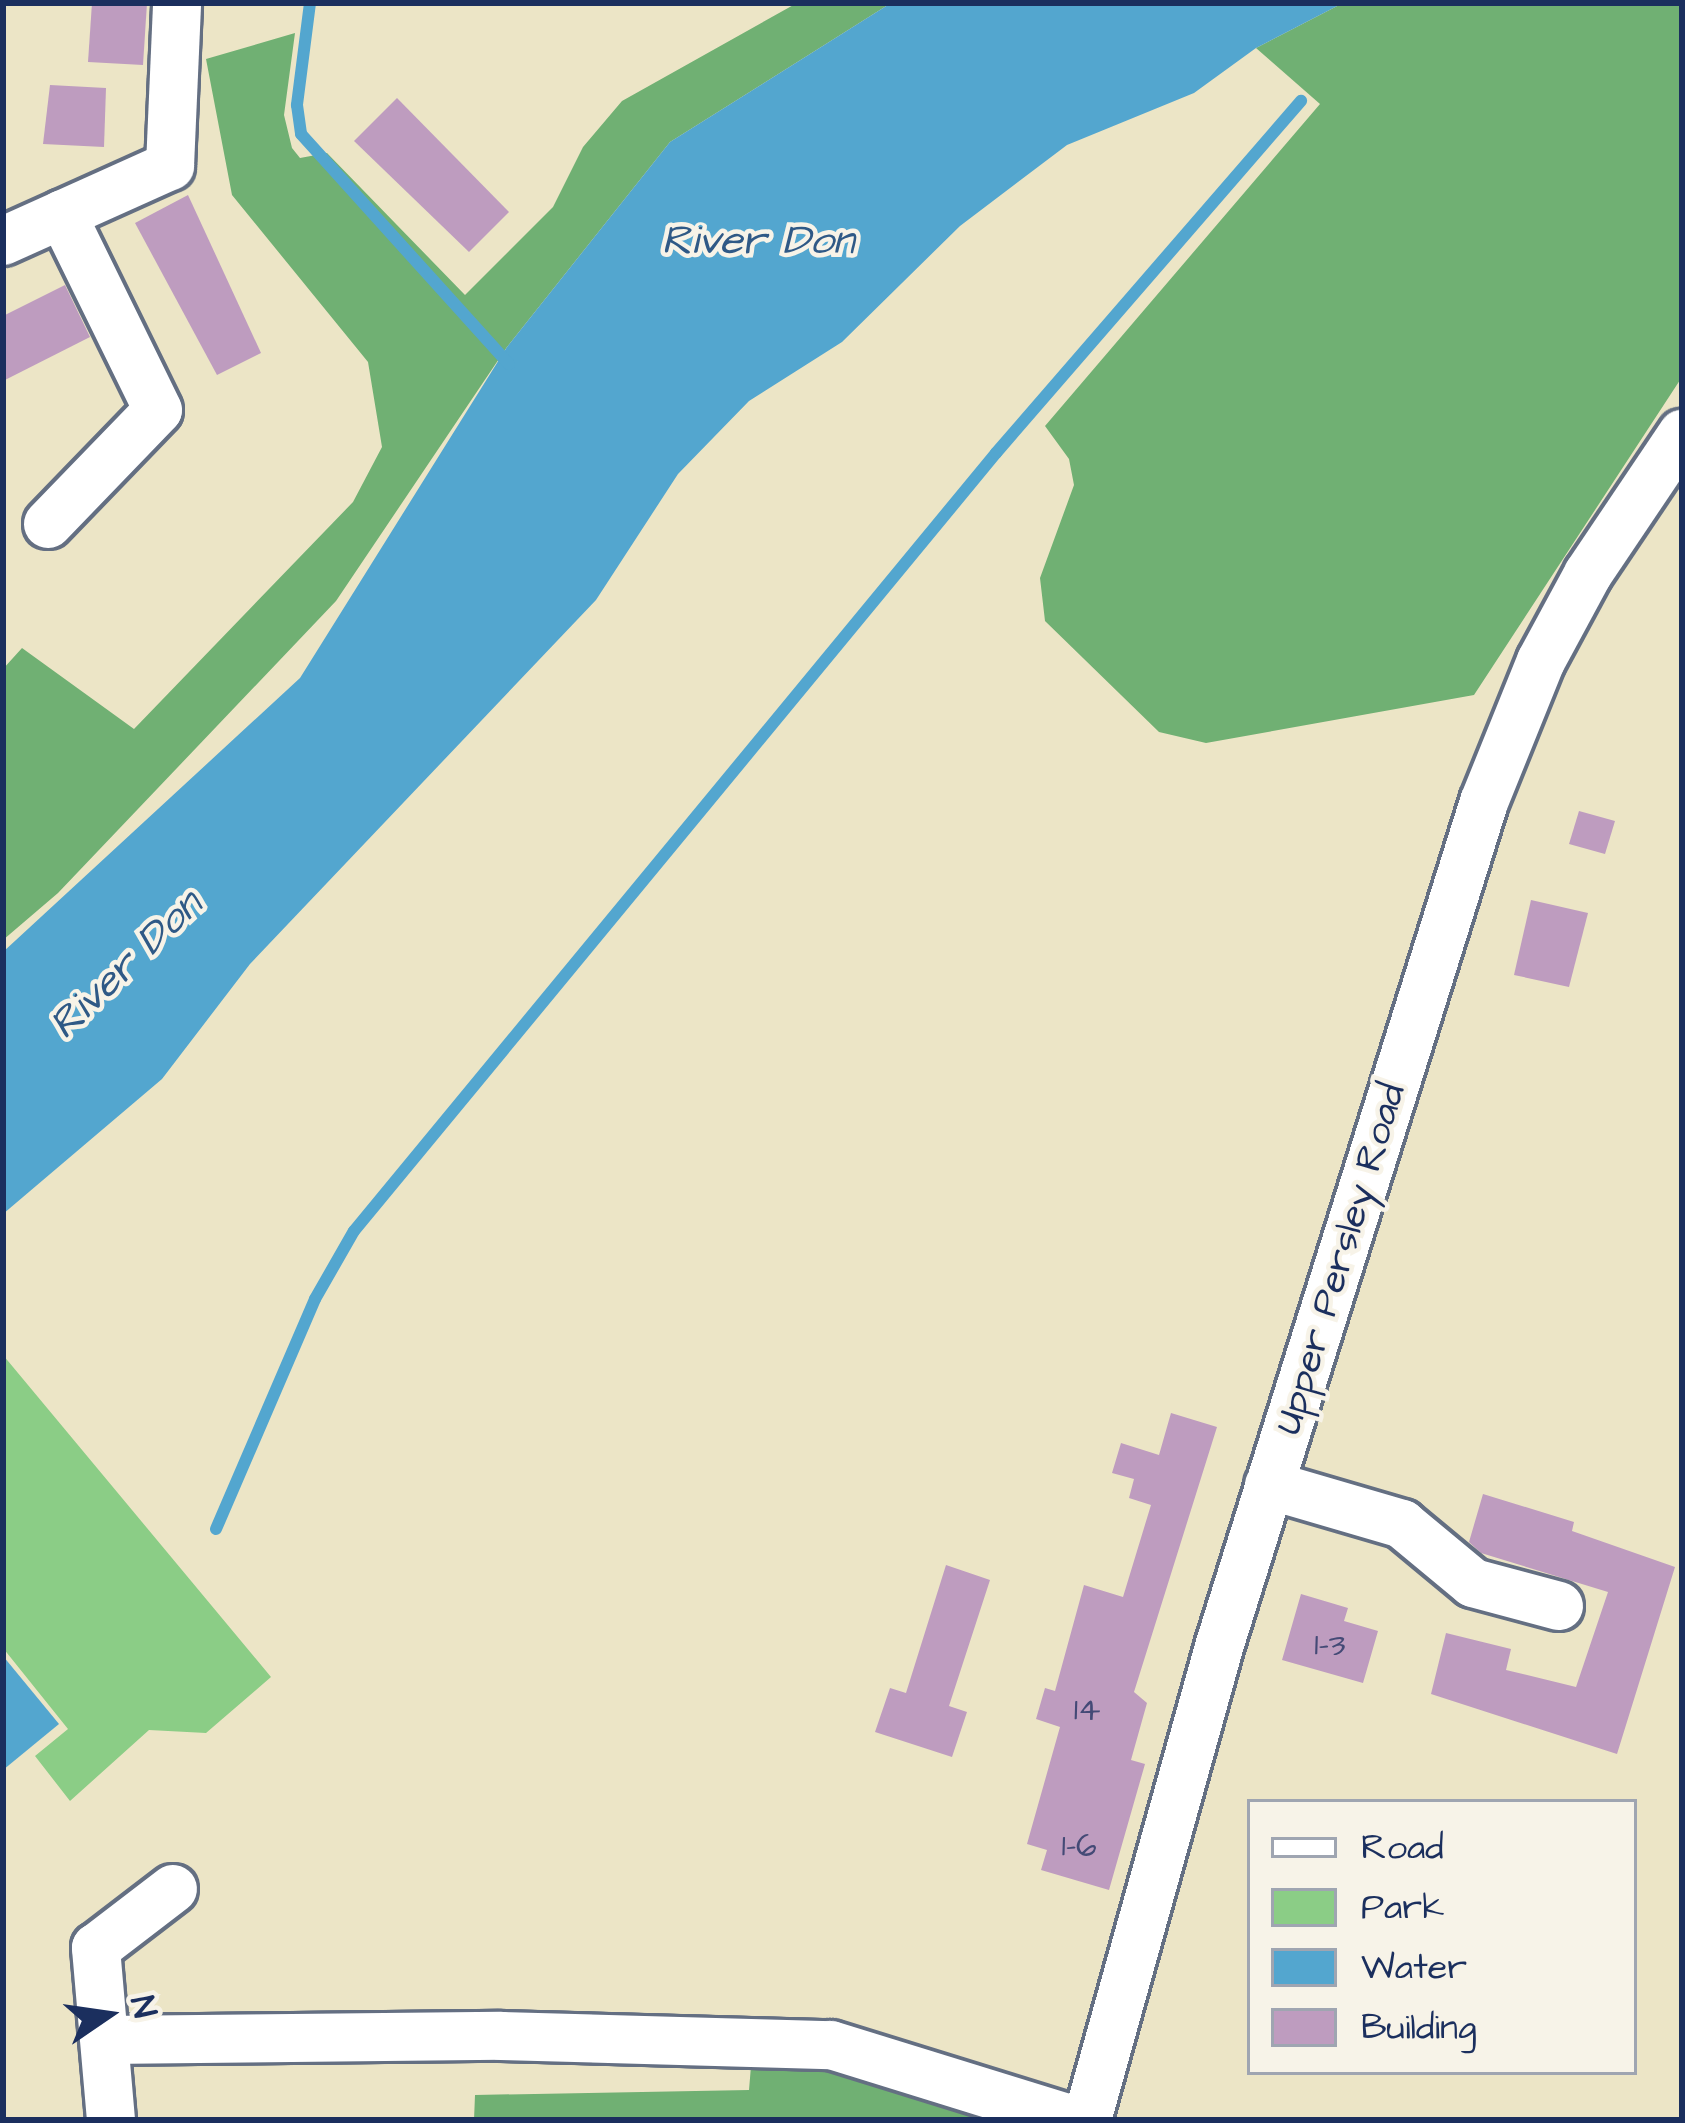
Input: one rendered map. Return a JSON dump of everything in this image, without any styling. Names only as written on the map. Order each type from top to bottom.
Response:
[{"type":"street","points":[[3,241],[170,166],[177,3]]},
{"type":"street","points":[[48,524],[158,410],[62,214]]},
{"type":"street","name":"Upper Persley Road","points":[[1087,2120],[1270,1485],[1484,802],[1560,626],[1682,434]]},
{"type":"street","points":[[1270,1485],[1402,1524],[1473,1583],[1559,1606]]},
{"type":"street","points":[[111,2120],[96,1948],[173,1889]]},
{"type":"street","points":[[106,2040],[501,2036],[831,2045],[1074,2120]]},
{"type":"green space","points":[[797,3],[891,3],[670,142],[507,347],[336,601],[58,893],[3,940],[3,669],[22,648],[134,729],[353,502],[382,447],[368,362],[232,195],[206,59],[295,33],[284,115],[292,148],[300,158],[327,153],[465,295],[553,207],[583,147],[622,101]]},
{"type":"green space","points":[[1343,3],[1682,3],[1682,377],[1474,695],[1206,743],[1159,732],[1045,621],[1040,578],[1074,485],[1069,459],[1045,426],[1320,104],[1256,48]]},
{"type":"green space","points":[[3,1355],[271,1677],[206,1733],[149,1730],[70,1801],[35,1756],[68,1729],[3,1648]]},
{"type":"green space","points":[[751,2066],[884,2076],[1023,2120],[474,2120],[475,2095],[749,2090]]},
{"type":"water","name":"River Don","points":[[891,3],[1343,3],[1256,48],[1194,93],[1067,145],[960,226],[842,342],[749,401],[678,474],[596,600],[250,964],[162,1079],[3,1214],[3,952],[300,678],[507,347],[670,142]]},
{"type":"water","points":[[3,1656],[59,1724],[3,1770]]},
{"type":"building","points":[[92,3],[147,3],[143,65],[88,62]]},
{"type":"building","points":[[50,85],[106,88],[104,147],[43,144]]},
{"type":"building","points":[[397,98],[509,212],[469,252],[354,141]]},
{"type":"building","points":[[188,195],[261,353],[217,375],[135,223]]},
{"type":"building","points":[[65,285],[90,337],[3,381],[3,316]]},
{"type":"building","points":[[1579,811],[1615,821],[1605,854],[1569,844]]},
{"type":"building","points":[[1531,900],[1588,913],[1569,987],[1514,975]]},
{"type":"building","points":[[1171,1413],[1217,1427],[1134,1692],[1147,1703],[1131,1760],[1145,1764],[1109,1890],[1041,1870],[1047,1850],[1027,1844],[1060,1727],[1036,1719],[1045,1688],[1055,1691],[1084,1585],[1123,1597],[1151,1505],[1129,1498],[1134,1479],[1112,1473],[1121,1443],[1159,1455]]},
{"type":"building","points":[[1483,1494],[1574,1522],[1572,1531],[1675,1567],[1617,1754],[1431,1694],[1446,1633],[1511,1649],[1506,1670],[1576,1687],[1608,1592],[1481,1553],[1469,1542]]},
{"type":"building","points":[[946,1565],[990,1580],[949,1706],[967,1712],[952,1757],[875,1732],[890,1688],[906,1693]]},
{"type":"building","points":[[1301,1594],[1348,1608],[1344,1621],[1378,1631],[1363,1683],[1282,1660]]},
{"type":"waterway","points":[[310,3],[297,105],[301,134],[509,364]]},
{"type":"waterway","points":[[216,1529],[315,1299],[354,1231],[996,453],[1301,101]]}]
